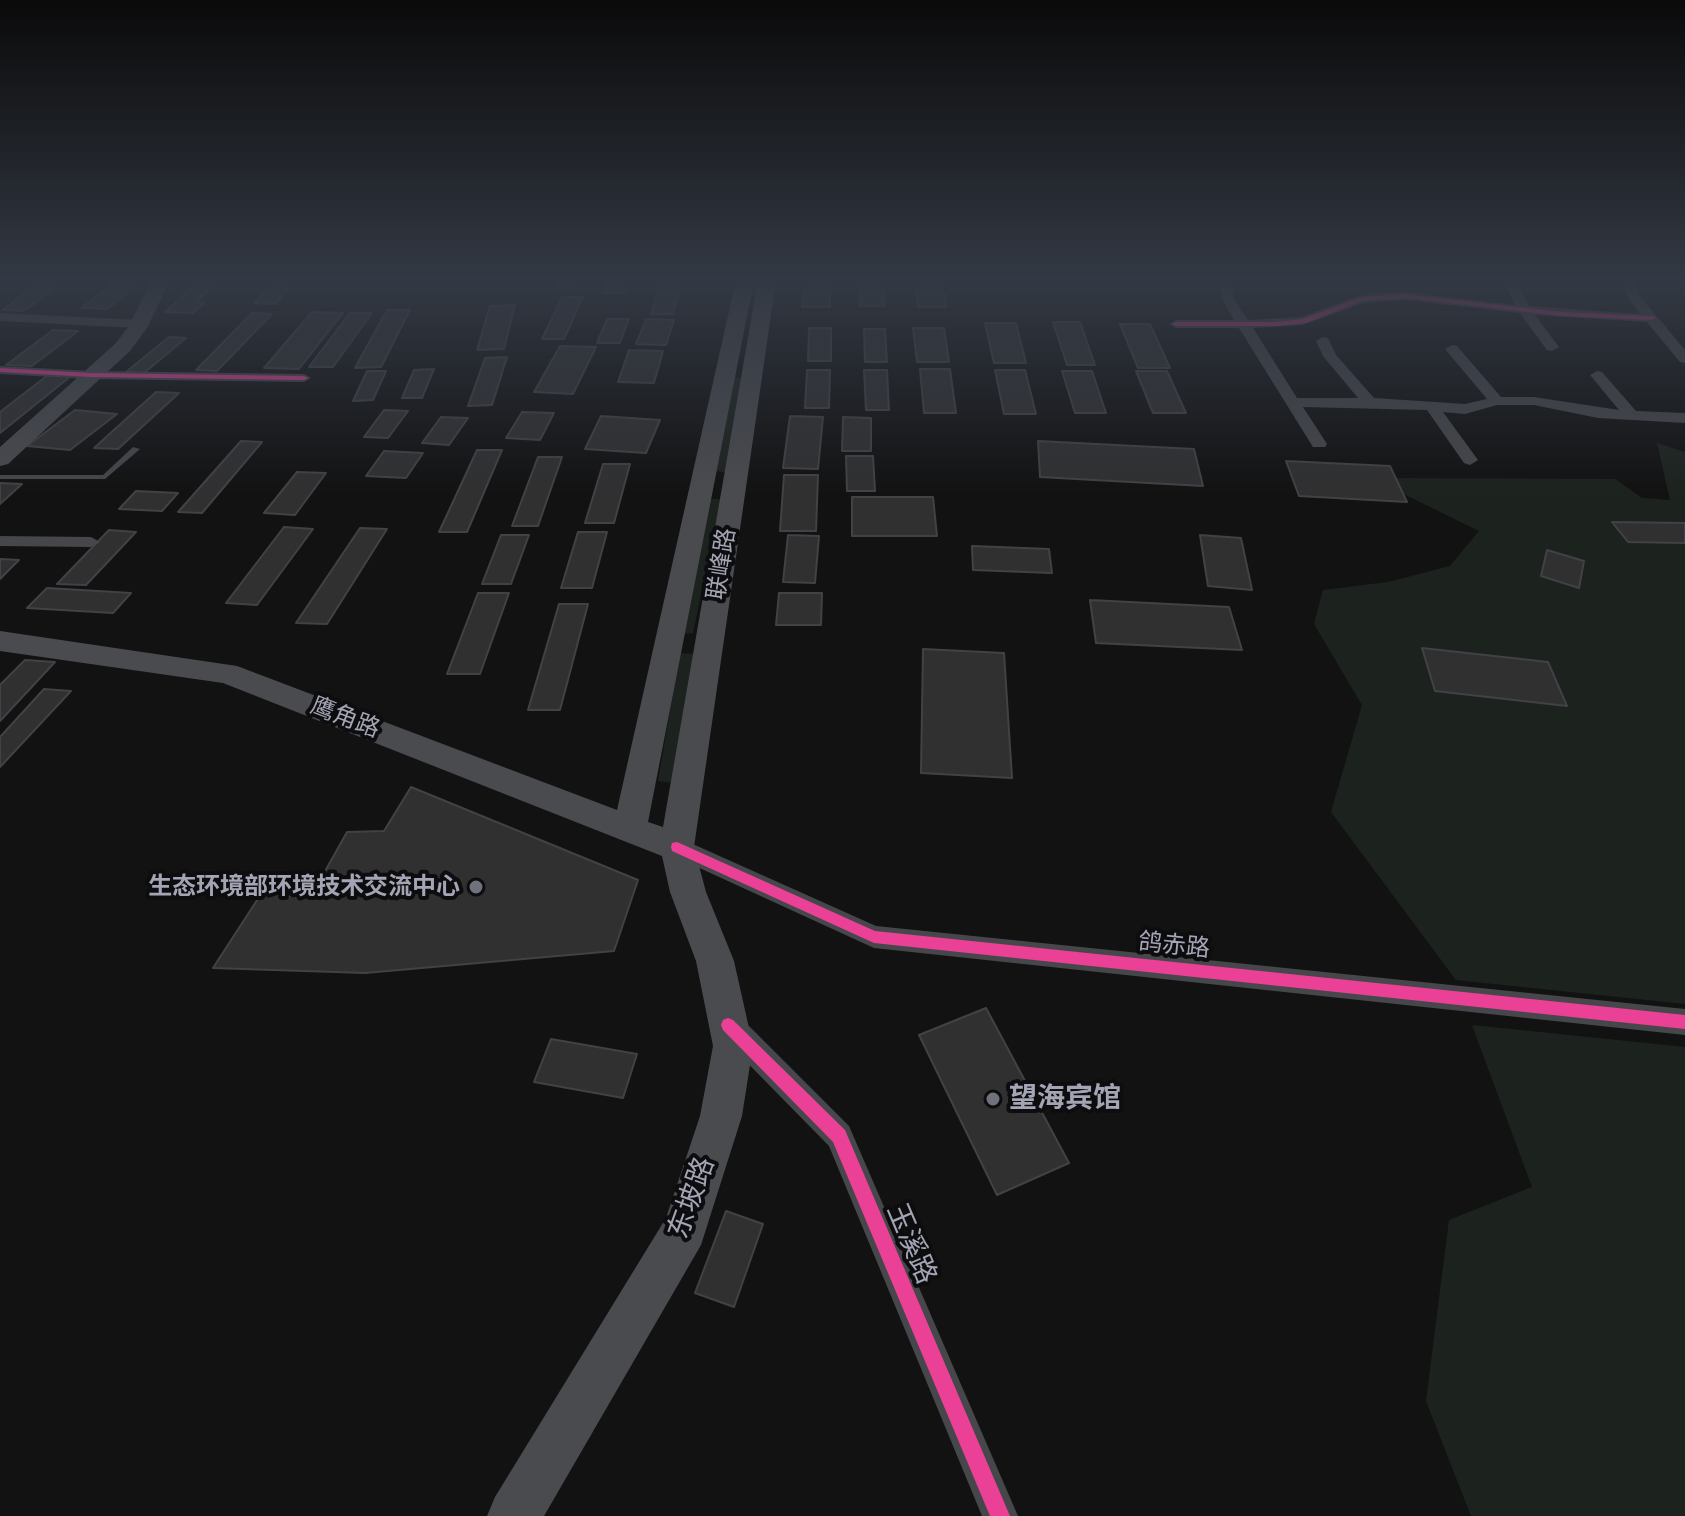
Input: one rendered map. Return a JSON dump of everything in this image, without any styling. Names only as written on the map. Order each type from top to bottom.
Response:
[{"type":"main road","points":[[0,459],[9,442],[119,351]]},
{"type":"main road","name":"联峰路","points":[[630,829],[730,351]]},
{"type":"main road","name":"联峰路","points":[[677,847],[756,351]]},
{"type":"main road","name":"鹰角路","points":[[0,641],[227,673],[677,847]]},
{"type":"main road","name":"东坡路","points":[[514,1516],[685,1229],[721,1116],[733,1046],[715,961],[688,892],[677,847]]},
{"type":"street","points":[[1260,351],[1319,444]]},
{"type":"street","points":[[1328,351],[1369,402]]},
{"type":"street","points":[[1454,351],[1497,401]]},
{"type":"street","points":[[0,370],[91,375],[304,378]]},
{"type":"street","points":[[1597,375],[1631,414]]},
{"type":"street","points":[[1293,402],[1369,402],[1465,409],[1497,401],[1534,401],[1598,413],[1685,418]]},
{"type":"street","points":[[1432,407],[1470,460]]},
{"type":"street","points":[[0,541],[91,542]]},
{"type":"street","name":"鸽赤路","points":[[677,847],[874,937],[1685,1022]]},
{"type":"street","name":"玉溪路","points":[[728,1025],[839,1136],[1000,1516]]},
{"type":"lane","points":[[0,477],[105,477],[136,449]]},
{"type":"shaded area","points":[[732,377],[742,378],[725,472],[715,471]]},
{"type":"shaded area","points":[[1657,443],[1685,452],[1685,1004],[1456,980],[1331,812],[1362,705],[1314,624],[1323,590],[1388,582],[1450,566],[1479,531],[1371,478],[1615,479],[1642,498],[1670,500]]},
{"type":"shaded area","points":[[709,499],[721,499],[693,633],[682,634]]},
{"type":"shaded area","points":[[680,653],[696,654],[673,783],[658,781]]},
{"type":"shaded area","points":[[1472,1025],[1685,1047],[1685,1516],[1471,1516],[1426,1401],[1449,1220],[1532,1187]]},
{"type":"building","points":[[25,351],[52,351],[32,366],[6,365]]},
{"type":"building","points":[[152,351],[171,351],[144,373],[126,372]]},
{"type":"building","points":[[215,351],[237,351],[217,371],[196,370]]},
{"type":"building","points":[[279,351],[313,351],[299,369],[264,368]]},
{"type":"building","points":[[321,351],[345,351],[333,367],[309,367]]},
{"type":"building","points":[[365,351],[389,351],[381,367],[355,368]]},
{"type":"building","points":[[557,351],[594,351],[573,394],[534,392]]},
{"type":"building","points":[[629,351],[663,351],[654,383],[618,382]]},
{"type":"building","points":[[808,351],[831,351],[831,361],[808,361]]},
{"type":"building","points":[[865,351],[886,351],[887,362],[865,362]]},
{"type":"building","points":[[916,351],[947,351],[949,362],[917,362]]},
{"type":"building","points":[[991,351],[1023,351],[1026,363],[994,363]]},
{"type":"building","points":[[1062,351],[1090,351],[1095,365],[1067,365]]},
{"type":"building","points":[[1131,351],[1162,351],[1170,368],[1138,368]]},
{"type":"building","points":[[507,357],[492,405],[468,406],[485,358]]},
{"type":"building","points":[[434,369],[422,398],[402,398],[414,370]]},
{"type":"building","points":[[920,369],[950,369],[956,413],[924,413]]},
{"type":"building","points":[[807,370],[830,370],[829,408],[805,408]]},
{"type":"building","points":[[864,370],[887,370],[889,410],[866,410]]},
{"type":"building","points":[[995,370],[1025,370],[1036,414],[1004,414]]},
{"type":"building","points":[[367,371],[386,371],[373,400],[353,401]]},
{"type":"building","points":[[1062,371],[1092,371],[1106,413],[1075,413]]},
{"type":"building","points":[[1136,371],[1167,371],[1186,413],[1153,413]]},
{"type":"building","points":[[48,375],[71,376],[0,433],[0,412]]},
{"type":"building","points":[[156,392],[179,393],[118,449],[94,448]]},
{"type":"building","points":[[75,410],[117,414],[70,450],[27,446]]},
{"type":"building","points":[[384,410],[408,411],[388,438],[364,437]]},
{"type":"building","points":[[522,412],[554,413],[540,440],[506,438]]},
{"type":"building","points":[[601,416],[660,420],[646,453],[585,449]]},
{"type":"building","points":[[790,416],[823,417],[818,469],[783,468]]},
{"type":"building","points":[[441,417],[468,418],[449,445],[422,443]]},
{"type":"building","points":[[843,417],[871,418],[871,451],[842,451]]},
{"type":"building","points":[[241,441],[262,442],[202,513],[178,512]]},
{"type":"building","points":[[1038,441],[1194,449],[1203,486],[1040,477]]},
{"type":"building","points":[[477,450],[502,450],[467,532],[439,532]]},
{"type":"building","points":[[384,451],[423,453],[406,478],[366,476]]},
{"type":"building","points":[[846,456],[873,456],[875,491],[847,491]]},
{"type":"building","points":[[538,457],[562,457],[538,526],[512,526]]},
{"type":"building","points":[[1286,461],[1390,466],[1407,502],[1299,496]]},
{"type":"building","points":[[603,464],[630,464],[614,523],[585,523]]},
{"type":"building","points":[[297,472],[326,473],[295,515],[264,513]]},
{"type":"building","points":[[784,475],[818,475],[816,531],[780,531]]},
{"type":"building","points":[[0,483],[22,484],[0,504]]},
{"type":"building","points":[[136,491],[178,493],[162,511],[119,509]]},
{"type":"building","points":[[852,497],[933,497],[937,536],[852,536]]},
{"type":"building","points":[[1612,522],[1685,523],[1685,543],[1628,542]]},
{"type":"building","points":[[284,527],[313,529],[257,605],[226,603]]},
{"type":"building","points":[[360,528],[387,529],[327,624],[296,623]]},
{"type":"building","points":[[109,530],[136,532],[86,585],[57,584]]},
{"type":"building","points":[[578,532],[607,532],[592,588],[561,588]]},
{"type":"building","points":[[501,535],[529,535],[511,584],[482,584]]},
{"type":"building","points":[[788,535],[819,536],[815,583],[783,582]]},
{"type":"building","points":[[1200,535],[1241,538],[1252,590],[1208,586]]},
{"type":"building","points":[[972,546],[1049,549],[1052,573],[973,570]]},
{"type":"building","points":[[1547,550],[1584,561],[1579,588],[1541,576]]},
{"type":"building","points":[[0,559],[19,560],[0,579]]},
{"type":"building","points":[[47,588],[131,593],[113,613],[27,608]]},
{"type":"building","points":[[478,593],[509,593],[480,674],[447,674]]},
{"type":"building","points":[[779,593],[822,593],[821,625],[776,625]]},
{"type":"building","points":[[1090,600],[1229,607],[1242,650],[1096,643]]},
{"type":"building","points":[[559,604],[588,604],[560,710],[528,710]]},
{"type":"building","points":[[1422,648],[1548,662],[1567,706],[1435,691]]},
{"type":"building","points":[[923,649],[1004,653],[1012,778],[921,773]]},
{"type":"building","points":[[25,660],[55,662],[0,721],[0,685]]},
{"type":"building","points":[[44,689],[71,691],[0,767],[0,737]]},
{"type":"building","name":"生态环境部环境技术交流中心","points":[[411,787],[638,880],[614,951],[365,973],[213,968],[261,894],[310,898],[347,832],[384,831]]},
{"type":"building","name":"望海宾馆","points":[[986,1008],[1069,1163],[997,1195],[919,1035]]},
{"type":"building","points":[[551,1039],[637,1054],[623,1098],[534,1082]]},
{"type":"building","points":[[726,1211],[763,1224],[734,1307],[695,1293]]},
{"type":"cycle path","points":[[0,370],[91,375],[304,378]]},
{"type":"cycle path","points":[[677,847],[874,937],[1685,1022]]},
{"type":"cycle path","points":[[728,1025],[839,1136],[1000,1516]]},
{"type":"place","name":"生态环境部环境技术交流中心","points":[[476,887]]},
{"type":"place","name":"望海宾馆","points":[[993,1099]]}]
